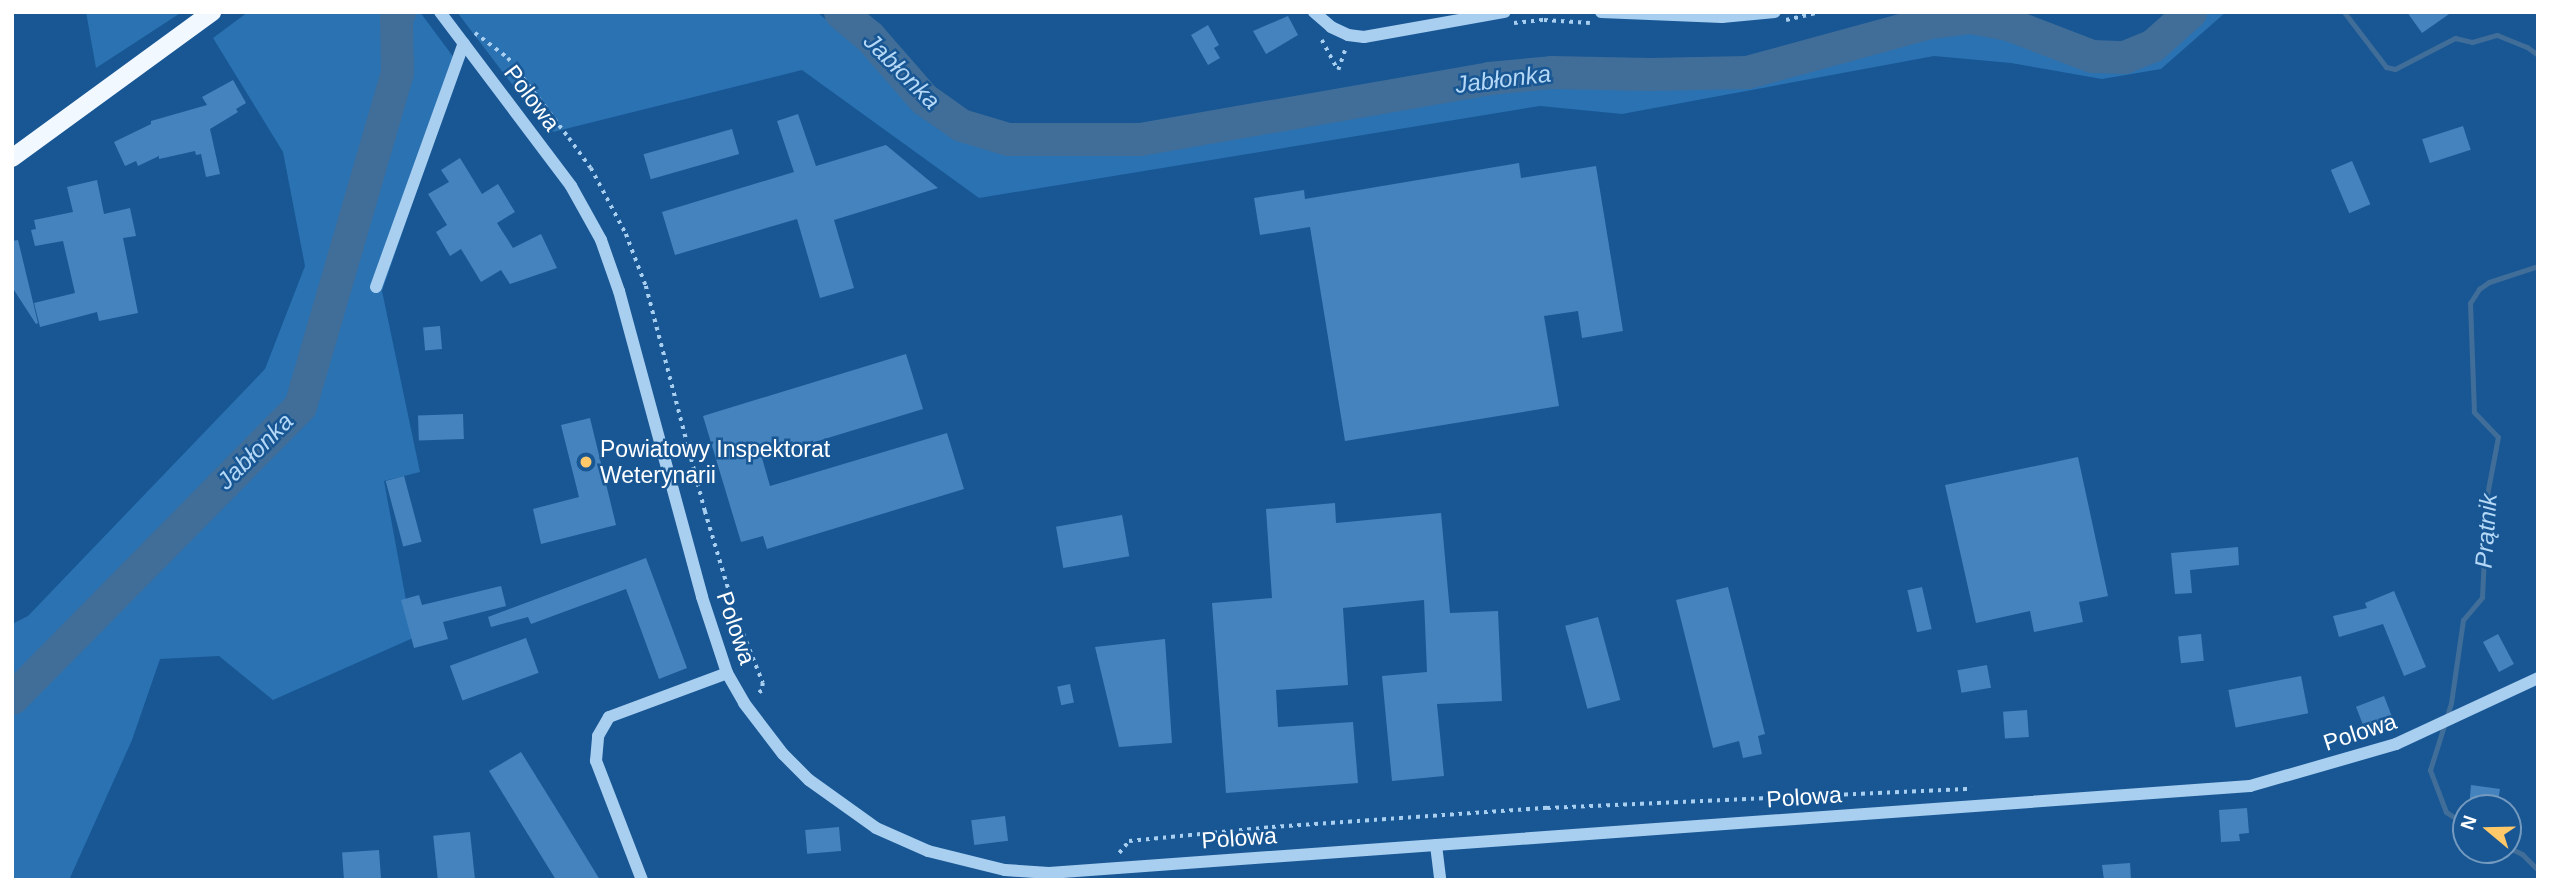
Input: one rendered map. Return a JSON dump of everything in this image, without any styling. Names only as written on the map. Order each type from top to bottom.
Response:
[{"type":"main road","points":[[12,158],[212,12]]},
{"type":"street","points":[[1314,12],[1347,43],[1364,37],[1505,18]]},
{"type":"street","name":"Polowa","points":[[442,15],[466,38],[571,186],[601,240],[619,291],[702,597],[727,673],[744,703],[783,754],[840,804],[876,828],[928,851],[981,866],[1049,873],[2250,786],[2396,744],[2538,678]]},
{"type":"street","points":[[1599,18],[1779,17]]},
{"type":"street","points":[[376,287],[466,38]]},
{"type":"street","points":[[642,880],[596,761],[598,736],[609,717],[727,673]]},
{"type":"street","points":[[1436,845],[1440,880]]},
{"type":"path","points":[[1779,17],[1822,12]]},
{"type":"path","points":[[1505,18],[1599,18]]},
{"type":"path","points":[[1328,39],[1318,32],[1338,70],[1347,43]]},
{"type":"path","points":[[466,38],[478,34],[508,58],[590,168],[626,234],[646,286],[705,511],[737,618],[763,683],[762,691],[744,703]]},
{"type":"path","points":[[1118,855],[1129,841],[1272,827],[1547,808],[1983,789]]},
{"type":"shaded area","points":[[86,12],[182,12],[96,68]]},
{"type":"shaded area","points":[[248,12],[420,12],[460,66],[382,291],[420,472],[384,481],[413,638],[273,700],[219,656],[160,659],[132,740],[69,880],[12,880],[12,624],[28,616],[265,369],[305,266],[283,152],[213,38]]},
{"type":"shaded area","points":[[457,12],[817,12],[865,53],[938,129],[988,149],[1093,153],[1530,82],[1576,79],[1657,88],[1744,81],[1953,32],[2003,34],[2094,66],[2122,64],[2151,53],[2200,12],[2226,12],[2161,69],[2102,79],[2011,63],[1934,56],[1622,114],[1540,106],[979,198],[802,70],[549,133]]},
{"type":"building","points":[[2407,12],[2452,12],[2422,33]]},
{"type":"building","points":[[1288,16],[1298,35],[1266,54],[1253,31]]},
{"type":"building","points":[[1208,25],[1219,45],[1214,48],[1220,58],[1208,65],[1191,35]]},
{"type":"building","points":[[233,80],[246,103],[236,109],[238,112],[210,129],[220,174],[206,177],[201,154],[196,155],[195,151],[159,159],[159,156],[138,166],[136,161],[125,166],[114,142],[151,124],[151,121],[207,105],[202,97]]},
{"type":"building","points":[[798,114],[816,166],[886,145],[938,188],[834,220],[854,288],[820,298],[797,219],[675,255],[662,212],[794,172],[777,121]]},
{"type":"building","points":[[2463,126],[2471,150],[2430,163],[2422,139]]},
{"type":"building","points":[[732,129],[739,154],[651,179],[644,154]]},
{"type":"building","points":[[460,158],[482,194],[498,184],[515,212],[497,223],[513,248],[541,234],[557,268],[510,284],[501,270],[481,282],[461,249],[450,256],[436,232],[447,225],[428,194],[449,182],[441,170]]},
{"type":"building","points":[[2352,161],[2370,204],[2349,213],[2331,170]]},
{"type":"building","points":[[1519,163],[1521,178],[1596,166],[1623,331],[1582,338],[1578,311],[1544,316],[1559,406],[1345,441],[1310,227],[1260,235],[1254,198],[1304,190],[1305,199]]},
{"type":"building","points":[[97,180],[104,214],[130,208],[136,236],[123,238],[138,313],[99,321],[97,312],[40,327],[34,303],[75,293],[63,241],[35,246],[31,230],[36,229],[34,220],[73,212],[67,187]]},
{"type":"building","points":[[18,240],[38,323],[36,324],[12,287],[12,241]]},
{"type":"building","points":[[440,326],[442,349],[425,350],[423,327]]},
{"type":"building","points":[[906,354],[923,409],[762,458],[770,486],[947,433],[964,489],[767,549],[763,536],[741,542],[703,416]]},
{"type":"building","points":[[463,414],[464,439],[419,441],[418,416]]},
{"type":"building","name":"Powiatowy Inspektorat Weterynarii","points":[[590,418],[616,525],[541,544],[533,509],[579,497],[561,425]]},
{"type":"building","points":[[2078,457],[2108,596],[2079,602],[2083,622],[2034,632],[2030,611],[1976,623],[1945,485]]},
{"type":"building","points":[[404,476],[422,542],[403,547],[386,481]]},
{"type":"building","points":[[1335,503],[1336,523],[1441,513],[1450,613],[1498,611],[1502,701],[1437,704],[1444,776],[1392,781],[1382,676],[1427,672],[1424,600],[1343,608],[1348,685],[1276,690],[1278,727],[1353,722],[1358,783],[1226,793],[1212,603],[1272,598],[1266,509]]},
{"type":"building","points":[[1122,515],[1129,556],[1063,568],[1056,527]]},
{"type":"building","points":[[2238,547],[2239,565],[2190,570],[2192,593],[2175,594],[2171,553]]},
{"type":"building","points":[[646,558],[687,668],[659,679],[626,589],[531,624],[528,617],[491,627],[488,617]]},
{"type":"building","points":[[501,586],[506,606],[443,622],[448,639],[414,648],[401,600],[419,595],[422,605]]},
{"type":"building","points":[[1728,587],[1765,734],[1758,736],[1762,754],[1743,758],[1739,741],[1713,748],[1676,600]]},
{"type":"building","points":[[1922,587],[1932,629],[1917,632],[1907,590]]},
{"type":"building","points":[[2394,591],[2426,667],[2404,676],[2383,624],[2339,637],[2333,616],[2367,608],[2365,603]]},
{"type":"building","points":[[1598,617],[1620,700],[1587,709],[1565,626]]},
{"type":"building","points":[[2201,634],[2204,661],[2181,663],[2178,636]]},
{"type":"building","points":[[2498,634],[2514,664],[2499,672],[2483,642]]},
{"type":"building","points":[[526,638],[539,673],[463,700],[450,666]]},
{"type":"building","points":[[1165,639],[1172,743],[1119,747],[1095,647]]},
{"type":"building","points":[[1987,665],[1991,688],[1961,693],[1957,670]]},
{"type":"building","points":[[2301,676],[2308,713],[2236,727],[2228,690]]},
{"type":"building","points":[[1070,684],[1074,703],[1061,705],[1057,687]]},
{"type":"building","points":[[2384,696],[2393,720],[2365,731],[2356,707]]},
{"type":"building","points":[[2027,710],[2029,737],[2005,739],[2003,712]]},
{"type":"building","points":[[521,752],[600,880],[556,880],[489,771]]},
{"type":"building","points":[[2471,785],[2500,789],[2499,794],[2470,794]]},
{"type":"building","points":[[2247,808],[2249,833],[2239,834],[2240,841],[2221,842],[2219,810]]},
{"type":"building","points":[[1005,816],[1008,841],[974,845],[971,820]]},
{"type":"building","points":[[839,827],[841,851],[807,854],[805,830]]},
{"type":"building","points":[[470,832],[475,880],[438,880],[433,836]]},
{"type":"building","points":[[379,850],[381,880],[344,880],[342,853]]},
{"type":"building","points":[[2130,863],[2131,880],[2104,880],[2102,865]]},
{"type":"waterway","name":"Jabłonka","points":[[12,698],[300,406],[397,73],[396,18],[399,12]]},
{"type":"waterway","name":"Jabłonka","points":[[840,12],[869,36],[924,99],[961,125],[1008,139],[1140,139],[1489,78],[1551,72],[1747,72],[1930,22],[1969,17],[2008,24],[2092,56],[2124,57],[2153,45],[2190,12]]},
{"type":"waterway","name":"Prątnik","points":[[2344,12],[2386,67],[2395,69],[2455,38],[2472,42],[2497,35],[2527,47],[2538,55]]},
{"type":"waterway","name":"Prątnik","points":[[2452,816],[2446,812],[2430,770],[2451,703],[2463,620],[2482,597],[2487,495],[2498,437],[2474,412],[2470,303],[2479,289],[2489,282],[2538,266]]},
{"type":"waterway","name":"Prątnik","points":[[2522,854],[2538,870]]},
{"type":"place","name":"Powiatowy Inspektorat Weterynarii","points":[[586,462]]}]
